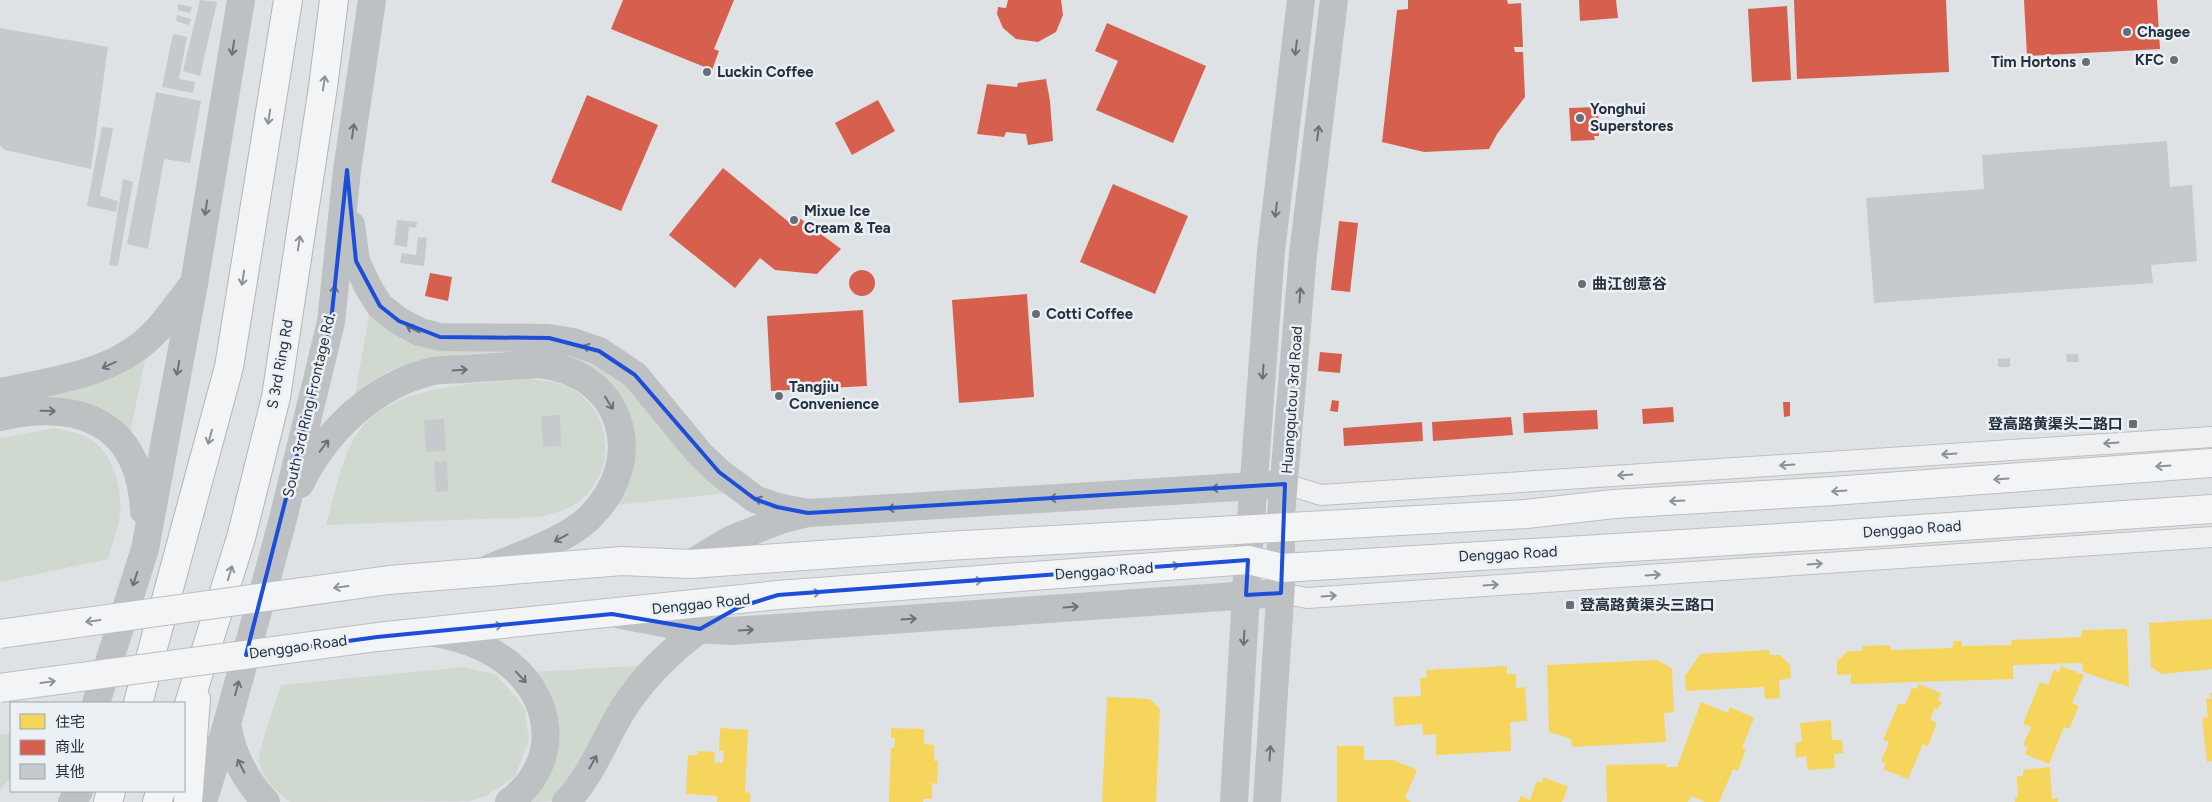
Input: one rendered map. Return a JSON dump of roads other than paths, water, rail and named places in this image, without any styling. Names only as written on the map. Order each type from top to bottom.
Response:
[{"type":"main road","points":[[96,702],[145,549],[194,284],[241,0]]},
{"type":"main road","points":[[138,697],[229,366],[288,0]]},
{"type":"main road","name":"S 3rd Ring Rd","points":[[185,717],[241,538],[276,396],[323,87],[334,0]]},
{"type":"main road","name":"South 3rd Ring Frontage Rd.","points":[[203,802],[227,724],[283,519],[331,322],[347,170],[372,0]]},
{"type":"main road","name":"Huangqutou 3rd Road","points":[[1234,802],[1250,528],[1272,252],[1301,0]]},
{"type":"main road","name":"Huangqutou 3rd Road","points":[[1267,802],[1281,580],[1280,527],[1303,254],[1334,0]]},
{"type":"main road","points":[[347,170],[356,261],[380,306],[398,322],[420,332],[440,337],[549,338],[573,342],[598,351],[635,375],[700,454],[720,472],[755,498],[777,507],[808,513]]},
{"type":"main road","points":[[0,392],[94,371],[112,364],[134,351],[157,330],[194,284]]},
{"type":"main road","points":[[283,519],[308,468],[339,427],[378,394],[402,382],[431,372],[540,364],[557,366],[590,383],[604,395],[615,413],[622,431],[622,453],[618,475],[607,496],[592,516],[577,528],[556,541],[477,574]]},
{"type":"main road","points":[[0,417],[39,410],[68,412],[100,423],[111,432],[131,454],[141,484],[145,549]]},
{"type":"main road","points":[[0,634],[389,580],[622,562],[690,564],[1250,528],[1526,514],[1614,504],[1833,491],[2212,462]]},
{"type":"main road","points":[[690,564],[730,540],[780,520],[808,513],[1285,484]]},
{"type":"main road","name":"Denggao Road","points":[[0,688],[376,637],[612,614],[778,595],[1248,560],[1281,580],[1856,533],[2212,508]]},
{"type":"main road","points":[[612,614],[700,629],[732,631],[1246,595],[1281,580]]},
{"type":"main road","points":[[566,802],[582,782],[632,695],[666,657],[700,629],[739,607],[778,595]]},
{"type":"main road","points":[[433,632],[461,638],[500,657],[527,682],[541,704],[547,734],[539,768],[529,784],[509,802]]},
{"type":"main road","points":[[188,802],[197,678]]},
{"type":"main road","points":[[227,724],[231,745],[239,763],[250,784],[266,802]]},
{"type":"street","points":[[1285,484],[1321,495],[2212,436]]},
{"type":"street","points":[[1281,580],[1308,598],[2212,537]]},
{"type":"place","name":"Chagee","points":[[2127,32]]},
{"type":"place","name":"KFC","points":[[2174,60]]},
{"type":"place","name":"Tim Hortons","points":[[2086,62]]},
{"type":"place","name":"Luckin Coffee","points":[[707,72]]},
{"type":"place","name":"Yonghui Superstores","points":[[1580,118]]},
{"type":"place","name":"Mixue Ice Cream & Tea","points":[[794,220]]},
{"type":"place","name":"曲江创意谷","points":[[1582,284]]},
{"type":"place","name":"Cotti Coffee","points":[[1036,314]]},
{"type":"place","name":"Tangjiu Convenience","points":[[779,396]]},
{"type":"place","name":"登高路黄渠头二路口","points":[[2133,424]]},
{"type":"place","name":"登高路黄渠头三路口","points":[[1570,605]]}]
